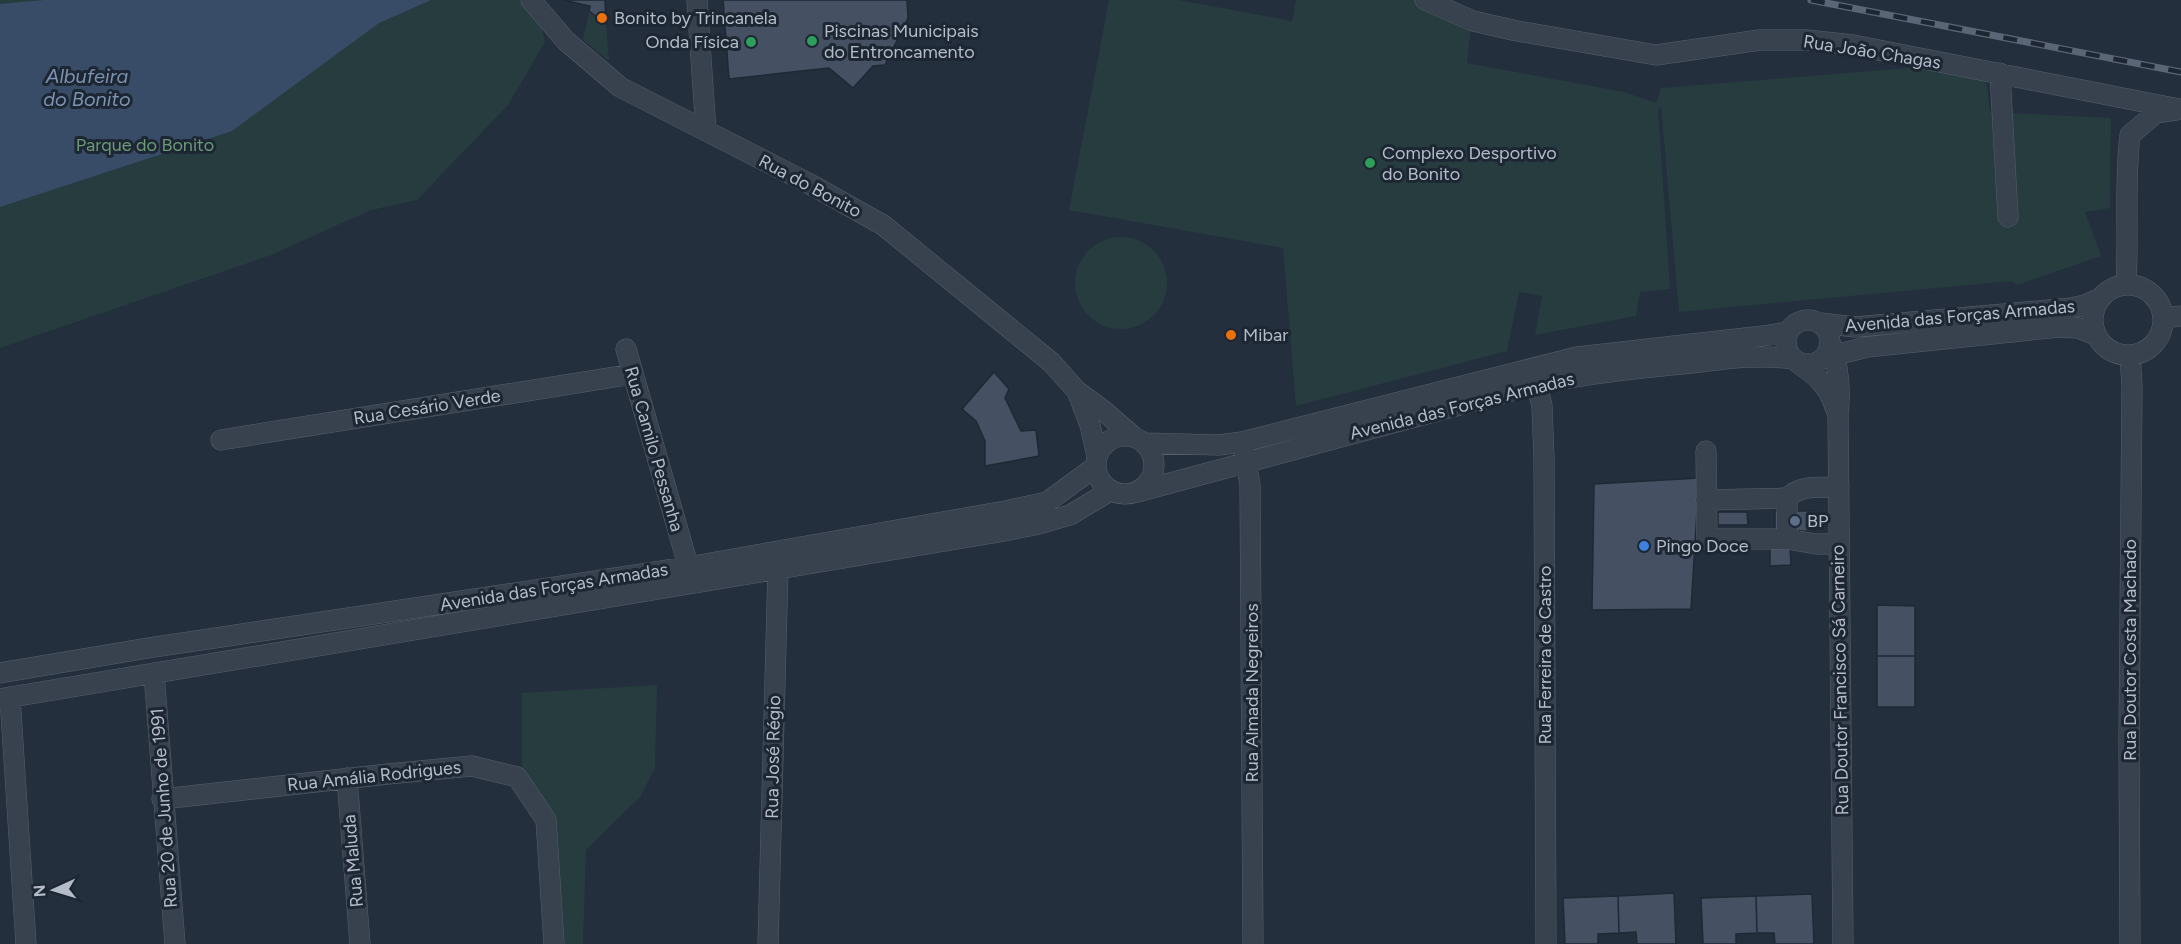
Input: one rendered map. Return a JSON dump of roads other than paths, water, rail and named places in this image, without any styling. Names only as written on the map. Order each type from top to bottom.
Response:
[{"type":"street","name":"Rua do Bonito","points":[[531,0],[566,40],[620,87],[808,183],[883,225],[1051,362],[1077,391],[1139,440]]},
{"type":"street","points":[[697,0],[706,131]]},
{"type":"street","name":"Rua João Chagas","points":[[1425,0],[1473,21],[1656,55],[1760,39],[1807,40],[1853,45],[2180,110]]},
{"type":"street","points":[[2000,73],[2008,217]]},
{"type":"street","points":[[2126,285],[2126,168],[2130,135],[2156,113],[2180,110]]},
{"type":"street","points":[[2126,285],[2146,290],[2172,317],[2150,347],[2141,353],[2130,355],[2110,350],[2096,335],[2093,317],[2099,299],[2115,287],[2126,285]]},
{"type":"street","name":"Avenida das Forças Armadas","points":[[1137,492],[1246,462],[1535,375],[1577,357],[1788,332],[1798,322],[1813,320],[1820,323],[1855,327],[2071,308],[2099,299]]},
{"type":"street","name":"Avenida das Forças Armadas","points":[[1820,323],[1829,334],[1830,352]]},
{"type":"street","name":"Avenida das Forças Armadas","points":[[1139,440],[1219,445],[1242,442],[1535,375],[1579,375],[1766,356],[1812,364],[1830,352],[2059,327],[2078,328],[2096,335]]},
{"type":"street","points":[[1788,332],[1786,346],[1795,361],[1824,384],[1832,395],[1838,415]]},
{"type":"street","name":"Rua Camilo Pessanha","points":[[626,350],[691,576]]},
{"type":"street","name":"Rua Doutor Francisco Sá Carneiro","points":[[1830,352],[1841,394],[1838,415],[1843,944]]},
{"type":"street","name":"Rua Doutor Costa Machado","points":[[2130,355],[2132,386],[2130,944]]},
{"type":"street","name":"Rua Cesário Verde","points":[[221,440],[633,374]]},
{"type":"street","name":"Rua Ferreira de Castro","points":[[1535,375],[1542,406],[1544,458],[1546,944]]},
{"type":"street","name":"Rua do Bonito","points":[[1077,391],[1090,425],[1096,461]]},
{"type":"street","points":[[1116,437],[1139,440],[1154,460],[1154,469],[1145,486],[1128,495],[1110,491],[1102,485],[1096,461],[1101,448],[1116,437]]},
{"type":"street","name":"Rua Almada Negreiros","points":[[1242,442],[1250,485],[1253,944]]},
{"type":"street","points":[[1706,451],[1707,539],[1787,539],[1816,544],[1839,544]]},
{"type":"street","name":"Avenida das Forças Armadas","points":[[5,698],[468,619],[691,576],[1047,502],[1096,461]]},
{"type":"street","points":[[1706,500],[1787,498],[1801,488],[1839,487]]},
{"type":"street","name":"Avenida das Forças Armadas","points":[[0,673],[148,648],[691,576],[778,570],[1039,524],[1070,515],[1110,491]]},
{"type":"street","points":[[1787,498],[1787,539]]},
{"type":"street","name":"Rua José Régio","points":[[768,944],[778,570]]},
{"type":"street","name":"Rua 20 de Junho de 1991","points":[[154,673],[175,944]]},
{"type":"street","points":[[5,698],[26,944]]},
{"type":"street","name":"Rua Amália Rodrigues","points":[[162,799],[472,766],[517,777],[546,820],[554,944]]},
{"type":"street","name":"Rua Maluda","points":[[346,778],[360,944]]},
{"type":"water","name":"Albufeira do Bonito","points":[[44,0],[431,0],[379,23],[232,131],[0,207],[0,4]]},
{"type":"railway","points":[[1811,0],[2181,72]]},
{"type":"place","name":"Bonito by Trincanela","points":[[602,18]]},
{"type":"place","name":"Piscinas Municipais do Entroncamento","points":[[812,41]]},
{"type":"place","name":"Onda Física","points":[[751,42]]},
{"type":"place","name":"Complexo Desportivo do Bonito","points":[[1370,163]]},
{"type":"place","name":"Mibar","points":[[1231,335]]},
{"type":"place","name":"BP","points":[[1795,521]]},
{"type":"place","name":"Pingo Doce","points":[[1644,546]]},
{"type":"park label","name":"Parque do Bonito","points":[[145,145]]}]
